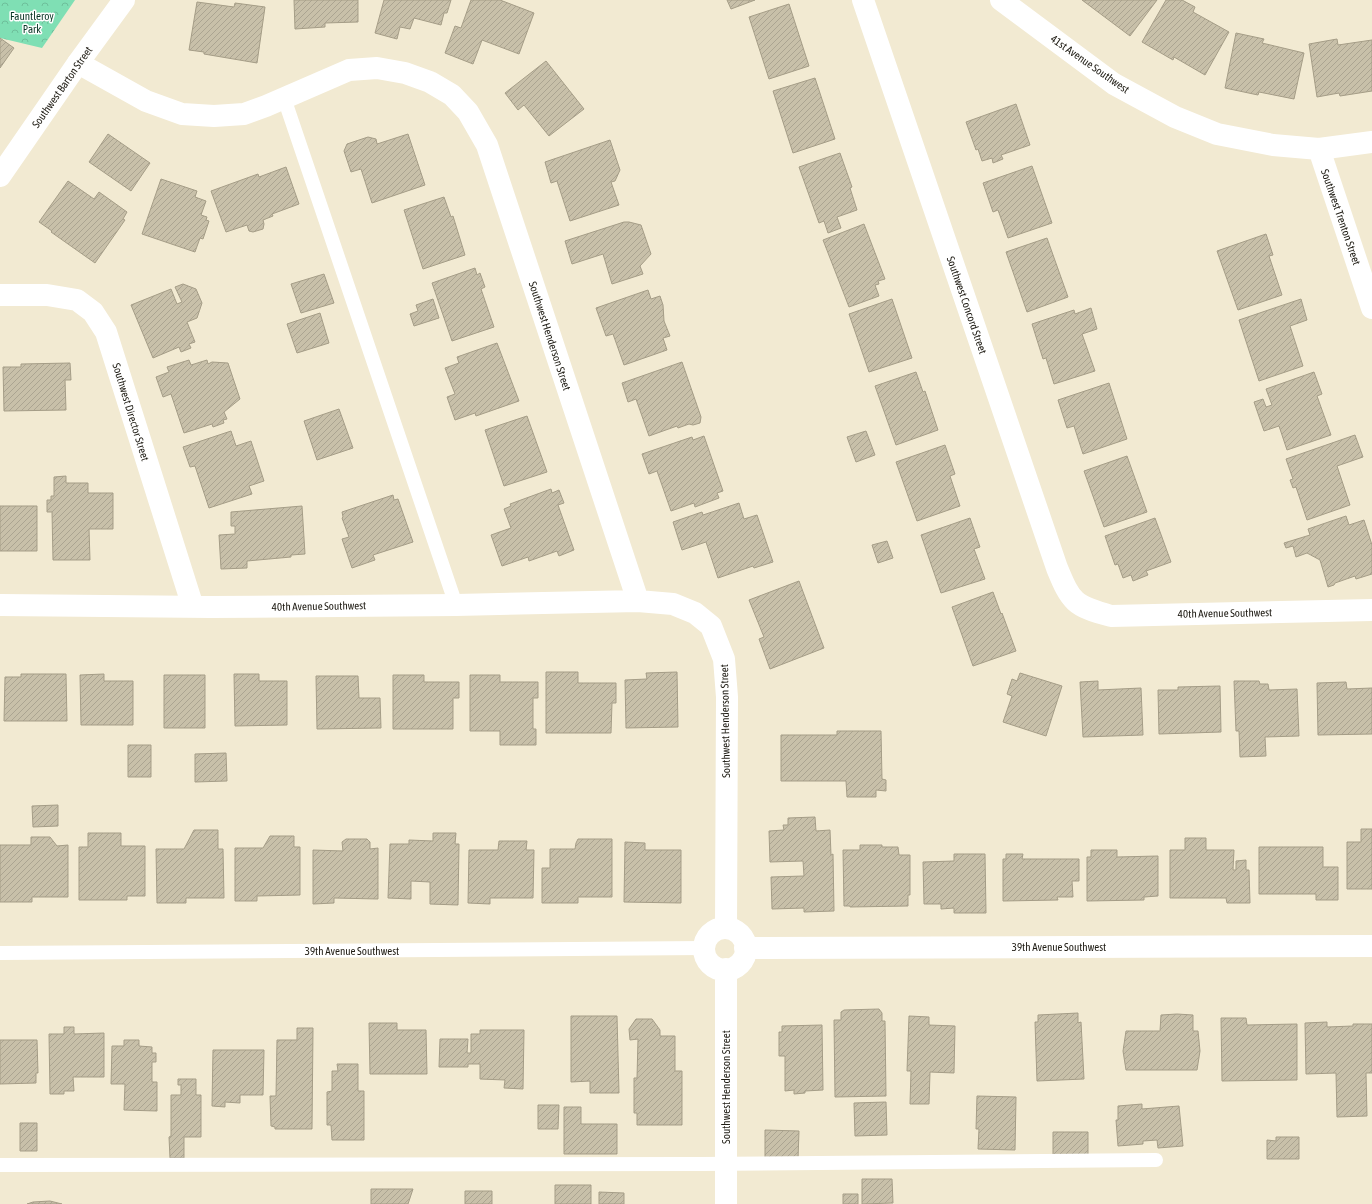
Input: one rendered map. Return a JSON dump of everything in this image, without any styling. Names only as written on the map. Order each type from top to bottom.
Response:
[{"type":"street","name":"Southwest Barton Street","points":[[0,176],[78,63],[124,0]]},
{"type":"street","name":"Southwest Concord Street","points":[[863,0],[1057,568],[1067,592],[1079,605]]},
{"type":"street","name":"41st Avenue Southwest","points":[[1001,0],[1114,84],[1175,117],[1217,134],[1273,144],[1319,150],[1372,142]]},
{"type":"street","name":"Southwest Henderson Street","points":[[78,63],[146,101],[182,114],[214,116],[244,114],[349,70],[377,68],[405,73],[430,82],[452,95],[468,112],[487,145],[638,601],[673,604],[695,613],[711,626],[724,659],[727,696],[726,928]]},
{"type":"street","name":"Southwest Trenton Street","points":[[1319,150],[1372,308]]},
{"type":"street","name":"Southwest Director Street","points":[[0,295],[47,295],[77,300],[93,312],[103,327],[106,332],[193,607]]},
{"type":"street","name":"40th Avenue Southwest","points":[[0,605],[193,607],[456,605],[638,601]]},
{"type":"street","name":"40th Avenue Southwest","points":[[1079,605],[1094,612],[1111,616],[1372,610]]},
{"type":"street","points":[[719,928],[726,928],[739,934],[743,939],[745,948],[743,958],[739,963],[734,967],[726,969],[715,967],[710,963],[706,957],[704,948],[708,936],[713,931],[719,928]]},
{"type":"street","name":"39th Avenue Southwest","points":[[745,948],[1372,946]]},
{"type":"street","name":"Southwest Henderson Street","points":[[726,969],[726,1204]]},
{"type":"lane","points":[[284,98],[456,605]]},
{"type":"lane","name":"39th Avenue Southwest","points":[[0,953],[704,948]]},
{"type":"lane","points":[[0,1165],[726,1164],[1156,1160]]},
{"type":"green space","name":"Fauntleroy Park","points":[[0,0],[75,0],[42,48],[0,38]]},
{"type":"building","points":[[294,0],[358,0],[358,22],[325,23],[325,27],[295,29]]},
{"type":"building","points":[[384,0],[451,0],[447,13],[444,13],[441,25],[414,18],[410,29],[400,27],[397,39],[375,33]]},
{"type":"building","points":[[471,0],[500,0],[534,13],[519,54],[482,40],[473,64],[445,53],[455,26],[461,28]]},
{"type":"building","points":[[727,0],[755,0],[731,9]]},
{"type":"building","points":[[1082,0],[1157,0],[1130,36]]},
{"type":"building","points":[[1166,0],[1182,0],[1195,7],[1193,12],[1229,32],[1205,75],[1174,57],[1173,60],[1142,42]]},
{"type":"building","points":[[197,2],[234,7],[235,3],[265,7],[257,63],[189,50]]},
{"type":"building","points":[[789,4],[809,66],[769,79],[749,17]]},
{"type":"building","points":[[1236,33],[1264,39],[1262,43],[1304,53],[1294,99],[1259,92],[1258,95],[1225,88]]},
{"type":"building","points":[[0,38],[14,48],[0,68]]},
{"type":"building","points":[[1337,39],[1338,45],[1372,40],[1372,91],[1340,96],[1339,93],[1317,97],[1309,44]]},
{"type":"building","points":[[546,61],[584,109],[549,136],[524,105],[518,110],[505,93]]},
{"type":"building","points":[[815,78],[835,139],[793,153],[773,91]]},
{"type":"building","points":[[1016,104],[1030,145],[1001,155],[1003,159],[993,163],[992,158],[982,161],[978,149],[976,150],[966,122]]},
{"type":"building","points":[[108,134],[150,163],[131,191],[89,162]]},
{"type":"building","points":[[408,134],[425,185],[372,203],[361,169],[351,172],[344,151],[347,144],[368,137],[376,139],[377,144]]},
{"type":"building","points":[[610,140],[620,170],[615,181],[611,182],[619,205],[570,221],[557,181],[551,183],[545,162]]},
{"type":"building","points":[[840,153],[852,187],[850,188],[857,210],[837,217],[841,228],[828,233],[824,221],[819,223],[799,167]]},
{"type":"building","points":[[1032,166],[1052,223],[1008,238],[998,210],[993,212],[983,183]]},
{"type":"building","points":[[286,167],[299,204],[272,214],[273,216],[263,220],[263,229],[253,232],[249,231],[247,225],[226,232],[211,191],[258,174],[259,177]]},
{"type":"building","points":[[161,179],[197,191],[195,197],[206,201],[201,215],[207,217],[206,220],[209,221],[203,239],[200,238],[195,252],[142,234]]},
{"type":"building","points":[[68,181],[94,199],[99,192],[127,212],[123,219],[125,220],[95,263],[39,222]]},
{"type":"building","points":[[444,197],[451,217],[453,216],[465,255],[423,269],[404,210]]},
{"type":"building","points":[[624,222],[641,225],[651,254],[640,266],[643,274],[612,284],[603,254],[572,264],[565,241]]},
{"type":"building","points":[[864,224],[885,279],[878,281],[879,284],[875,285],[879,296],[849,307],[823,240]]},
{"type":"building","points":[[1266,234],[1273,255],[1269,256],[1282,295],[1238,310],[1217,251]]},
{"type":"building","points":[[1047,238],[1068,297],[1027,312],[1006,252]]},
{"type":"building","points":[[475,268],[477,275],[480,273],[485,287],[481,289],[494,327],[452,341],[432,283]]},
{"type":"building","points":[[324,274],[334,303],[301,313],[291,284]]},
{"type":"building","points":[[183,284],[196,289],[202,303],[197,318],[187,322],[195,342],[189,344],[191,348],[181,352],[179,347],[153,358],[131,305],[171,289],[177,304],[182,302],[175,287]]},
{"type":"building","points":[[648,290],[651,299],[660,296],[663,305],[664,321],[670,336],[663,338],[667,350],[624,365],[613,334],[606,336],[596,308]]},
{"type":"building","points":[[433,299],[439,318],[414,326],[410,314],[418,311],[416,305]]},
{"type":"building","points":[[892,299],[912,358],[869,372],[849,314]]},
{"type":"building","points":[[1301,299],[1307,320],[1290,326],[1303,366],[1259,381],[1239,320]]},
{"type":"building","points":[[1091,308],[1097,329],[1082,334],[1095,371],[1054,384],[1046,358],[1043,359],[1032,324],[1074,310],[1075,314]]},
{"type":"building","points":[[320,313],[329,343],[297,353],[287,324]]},
{"type":"building","points":[[497,343],[519,401],[476,416],[475,413],[455,420],[447,397],[455,394],[445,368],[459,363],[457,357]]},
{"type":"building","points":[[189,360],[191,365],[207,360],[208,364],[212,362],[228,363],[240,399],[224,412],[227,419],[223,420],[224,423],[213,427],[212,424],[184,433],[171,394],[163,397],[156,377],[169,372],[167,367]]},
{"type":"building","points":[[682,362],[701,417],[700,423],[693,425],[689,424],[678,428],[677,426],[649,436],[636,399],[628,402],[622,383]]},
{"type":"building","points":[[70,363],[71,380],[65,380],[66,410],[4,411],[3,367],[21,367],[21,364]]},
{"type":"building","points":[[916,372],[923,392],[925,391],[938,430],[896,445],[875,386]]},
{"type":"building","points":[[1314,372],[1322,394],[1317,396],[1331,435],[1287,450],[1279,426],[1264,431],[1254,402],[1263,399],[1266,407],[1272,405],[1266,389]]},
{"type":"building","points":[[1109,383],[1127,439],[1083,454],[1074,426],[1067,428],[1058,400]]},
{"type":"building","points":[[339,409],[353,448],[317,460],[304,421]]},
{"type":"building","points":[[527,416],[547,472],[504,486],[485,430]]},
{"type":"building","points":[[231,431],[236,446],[251,441],[264,481],[249,486],[252,494],[209,508],[195,466],[190,467],[183,447]]},
{"type":"building","points":[[866,431],[875,455],[856,462],[847,437]]},
{"type":"building","points":[[1355,435],[1363,457],[1337,466],[1350,505],[1307,520],[1296,487],[1293,488],[1290,480],[1293,479],[1286,459]]},
{"type":"building","points":[[704,436],[723,491],[717,493],[719,498],[695,507],[694,503],[671,511],[657,471],[649,474],[642,454],[692,437],[693,440]]},
{"type":"building","points":[[945,445],[955,474],[950,476],[960,506],[917,521],[896,462]]},
{"type":"building","points":[[1127,456],[1147,512],[1104,527],[1084,471]]},
{"type":"building","points":[[66,476],[66,483],[88,483],[88,493],[113,493],[113,529],[89,529],[90,560],[53,560],[52,512],[47,512],[47,500],[51,500],[51,496],[54,496],[54,477]]},
{"type":"building","points":[[551,489],[552,493],[559,490],[564,503],[558,505],[574,550],[559,556],[557,551],[529,561],[528,557],[502,566],[491,535],[511,528],[504,509],[511,506],[510,504]]},
{"type":"building","points":[[393,495],[394,500],[398,499],[413,542],[373,555],[375,560],[352,568],[342,539],[349,537],[342,518],[342,512]]},
{"type":"building","points":[[739,503],[744,519],[757,515],[773,562],[754,568],[753,566],[718,578],[706,542],[682,550],[673,522],[702,512],[703,515]]},
{"type":"building","points":[[0,506],[37,506],[37,551],[0,551]]},
{"type":"building","points":[[302,506],[305,554],[291,555],[291,557],[247,561],[247,568],[221,569],[219,535],[235,534],[235,526],[231,526],[231,512]]},
{"type":"building","points":[[1346,516],[1349,525],[1364,520],[1372,545],[1372,574],[1356,579],[1355,576],[1328,587],[1320,560],[1307,553],[1296,557],[1293,546],[1286,548],[1284,543],[1310,535],[1308,529]]},
{"type":"building","points":[[970,518],[980,547],[974,549],[985,579],[941,593],[921,535]]},
{"type":"building","points":[[1155,518],[1171,562],[1146,571],[1148,575],[1133,581],[1131,575],[1123,578],[1118,564],[1115,565],[1105,536]]},
{"type":"building","points":[[887,541],[893,558],[878,563],[872,545]]},
{"type":"building","points":[[799,581],[824,648],[770,669],[759,639],[764,637],[749,600]]},
{"type":"building","points":[[993,592],[1016,651],[973,666],[952,607]]},
{"type":"building","points":[[546,672],[578,672],[578,683],[616,683],[616,703],[612,703],[611,733],[546,733]]},
{"type":"building","points":[[677,672],[678,727],[626,728],[625,680],[647,679],[646,673]]},
{"type":"building","points":[[1020,673],[1062,686],[1046,736],[1003,722],[1012,696],[1007,694],[1012,679],[1017,681]]},
{"type":"building","points":[[21,674],[66,674],[67,721],[4,721],[5,677],[21,677]]},
{"type":"building","points":[[104,674],[104,681],[133,681],[133,725],[81,725],[80,675]]},
{"type":"building","points":[[234,674],[259,674],[259,681],[287,681],[287,725],[235,726]]},
{"type":"building","points":[[164,675],[205,675],[205,728],[164,728]]},
{"type":"building","points":[[393,675],[424,675],[424,682],[459,682],[459,698],[453,698],[453,729],[393,729]]},
{"type":"building","points":[[470,675],[500,675],[500,682],[538,682],[538,698],[533,698],[533,729],[536,729],[536,745],[500,745],[500,731],[470,731]]},
{"type":"building","points":[[316,676],[358,676],[359,698],[380,698],[381,728],[317,729]]},
{"type":"building","points":[[1098,681],[1098,690],[1141,688],[1143,735],[1083,737],[1080,682]]},
{"type":"building","points":[[1234,681],[1259,681],[1260,684],[1268,684],[1269,690],[1297,689],[1299,736],[1265,737],[1266,756],[1240,757],[1239,731],[1236,731]]},
{"type":"building","points":[[1346,682],[1347,689],[1372,688],[1372,734],[1318,735],[1317,683]]},
{"type":"building","points":[[1220,686],[1221,732],[1159,734],[1158,690],[1178,690],[1178,687]]},
{"type":"building","points":[[837,731],[881,731],[882,779],[886,780],[886,791],[876,790],[876,797],[847,797],[846,781],[781,781],[781,735],[837,735]]},
{"type":"building","points":[[128,745],[151,745],[151,777],[128,777]]},
{"type":"building","points":[[226,753],[227,781],[195,782],[195,754]]},
{"type":"building","points":[[58,805],[58,826],[33,827],[32,806]]},
{"type":"building","points":[[815,817],[816,831],[830,830],[831,855],[833,854],[834,911],[804,912],[804,908],[772,909],[771,877],[804,876],[803,861],[770,862],[769,831],[784,830],[783,825],[788,825],[788,818]]},
{"type":"building","points":[[1361,829],[1372,829],[1372,889],[1347,889],[1347,842],[1361,842]]},
{"type":"building","points":[[194,830],[218,830],[218,849],[223,849],[224,898],[186,898],[186,903],[157,903],[156,849],[184,849]]},
{"type":"building","points":[[88,833],[121,833],[121,846],[145,846],[145,896],[127,896],[127,900],[79,900],[79,847],[88,847]]},
{"type":"building","points":[[433,833],[456,833],[455,844],[459,844],[458,905],[430,904],[430,882],[411,881],[411,899],[388,898],[390,844],[409,844],[409,840],[433,841]]},
{"type":"building","points":[[270,836],[294,836],[294,847],[300,847],[300,895],[257,896],[257,901],[235,901],[235,848],[263,848]]},
{"type":"building","points":[[31,837],[50,837],[57,846],[68,845],[68,897],[32,897],[32,902],[0,902],[0,845],[31,845]]},
{"type":"building","points":[[1185,838],[1206,838],[1206,850],[1234,850],[1233,870],[1236,870],[1236,861],[1246,860],[1246,870],[1249,870],[1250,903],[1227,903],[1226,898],[1170,898],[1170,850],[1185,850]]},
{"type":"building","points":[[346,839],[367,839],[370,842],[370,849],[378,848],[378,899],[334,898],[334,903],[313,904],[313,850],[343,851],[342,842]]},
{"type":"building","points":[[578,839],[612,839],[612,897],[578,897],[578,903],[542,903],[542,868],[550,868],[550,849],[575,849]]},
{"type":"building","points":[[499,841],[527,841],[526,850],[534,850],[533,898],[490,898],[490,904],[468,903],[469,850],[498,850]]},
{"type":"building","points":[[625,842],[645,843],[645,850],[681,850],[681,903],[624,902]]},
{"type":"building","points":[[860,845],[898,847],[899,855],[910,855],[910,895],[908,895],[908,906],[844,906],[843,850],[860,850]]},
{"type":"building","points":[[1259,847],[1323,847],[1323,867],[1338,867],[1338,900],[1316,900],[1316,894],[1259,894]]},
{"type":"building","points":[[1091,850],[1117,850],[1117,857],[1158,856],[1158,896],[1144,897],[1144,900],[1087,901],[1087,857],[1091,857]]},
{"type":"building","points":[[954,854],[985,854],[986,913],[954,913],[954,908],[941,909],[941,904],[924,904],[923,862],[954,861]]},
{"type":"building","points":[[1006,854],[1023,854],[1022,859],[1079,859],[1079,881],[1072,881],[1073,897],[1057,897],[1058,900],[1003,901],[1003,859],[1006,859]]},
{"type":"building","points":[[879,1009],[882,1013],[882,1021],[885,1021],[886,1096],[835,1097],[834,1020],[841,1020],[841,1012],[844,1010]]},
{"type":"building","points":[[1078,1013],[1078,1023],[1081,1022],[1084,1079],[1037,1081],[1035,1022],[1038,1022],[1038,1015]]},
{"type":"building","points":[[1161,1015],[1193,1015],[1193,1031],[1198,1031],[1200,1051],[1197,1070],[1126,1070],[1123,1051],[1126,1031],[1160,1031]]},
{"type":"building","points":[[571,1016],[617,1016],[619,1093],[590,1093],[590,1081],[571,1082]]},
{"type":"building","points":[[909,1016],[929,1017],[929,1025],[955,1026],[954,1073],[930,1072],[929,1104],[910,1104],[911,1071],[907,1071]]},
{"type":"building","points":[[1221,1018],[1246,1018],[1247,1025],[1297,1024],[1297,1080],[1222,1081]]},
{"type":"building","points":[[636,1019],[652,1019],[660,1030],[660,1036],[675,1036],[675,1071],[682,1071],[682,1125],[637,1125],[637,1113],[634,1113],[634,1078],[637,1078],[638,1039],[630,1040],[629,1029]]},
{"type":"building","points":[[1327,1022],[1327,1027],[1353,1026],[1353,1024],[1372,1024],[1372,1073],[1366,1073],[1367,1116],[1337,1117],[1336,1073],[1306,1074],[1305,1023]]},
{"type":"building","points":[[369,1023],[397,1023],[397,1030],[426,1030],[427,1074],[370,1074]]},
{"type":"building","points":[[822,1025],[823,1090],[805,1091],[805,1093],[794,1094],[794,1090],[785,1091],[785,1056],[779,1056],[779,1032],[782,1032],[782,1026]]},
{"type":"building","points":[[64,1027],[74,1027],[74,1034],[104,1033],[104,1077],[73,1077],[74,1091],[64,1091],[64,1094],[50,1094],[49,1034],[64,1034]]},
{"type":"building","points":[[297,1028],[313,1028],[312,1129],[275,1129],[275,1127],[271,1126],[270,1096],[276,1096],[277,1040],[297,1040]]},
{"type":"building","points":[[480,1030],[524,1030],[523,1089],[504,1088],[505,1080],[480,1079],[480,1064],[468,1064],[468,1067],[439,1067],[440,1039],[468,1039],[467,1053],[471,1053],[471,1034],[480,1034]]},
{"type":"building","points":[[0,1040],[37,1040],[38,1073],[36,1073],[36,1083],[0,1084]]},
{"type":"building","points":[[124,1040],[139,1040],[139,1046],[152,1047],[152,1053],[156,1053],[156,1062],[152,1062],[152,1082],[157,1082],[157,1111],[124,1110],[125,1084],[111,1084],[112,1046],[124,1046]]},
{"type":"building","points":[[213,1050],[264,1050],[263,1095],[240,1095],[240,1103],[225,1102],[225,1107],[212,1106]]},
{"type":"building","points":[[337,1064],[358,1064],[358,1091],[364,1091],[364,1140],[332,1140],[331,1125],[327,1125],[327,1092],[332,1091],[332,1071],[338,1071]]},
{"type":"building","points":[[178,1079],[196,1079],[196,1095],[201,1095],[201,1137],[184,1137],[184,1158],[170,1158],[169,1137],[171,1136],[171,1095],[181,1095],[181,1085],[178,1085]]},
{"type":"building","points":[[977,1096],[1016,1097],[1015,1150],[978,1149],[979,1129],[976,1129]]},
{"type":"building","points":[[886,1102],[887,1135],[855,1136],[854,1103]]},
{"type":"building","points":[[1142,1104],[1142,1109],[1179,1106],[1183,1146],[1158,1148],[1157,1140],[1143,1141],[1143,1144],[1118,1146],[1116,1120],[1118,1120],[1118,1106]]},
{"type":"building","points":[[538,1105],[559,1105],[558,1129],[538,1129]]},
{"type":"building","points":[[564,1107],[581,1107],[581,1124],[617,1124],[617,1154],[564,1154]]},
{"type":"building","points":[[20,1123],[37,1123],[37,1151],[20,1151]]},
{"type":"building","points":[[765,1130],[799,1131],[798,1159],[765,1158]]},
{"type":"building","points":[[1053,1132],[1088,1132],[1088,1158],[1053,1157]]},
{"type":"building","points":[[1276,1137],[1299,1137],[1299,1159],[1267,1159],[1267,1140],[1276,1141]]},
{"type":"building","points":[[862,1179],[892,1179],[893,1203],[862,1204]]},
{"type":"building","points":[[555,1185],[591,1185],[591,1204],[555,1204]]},
{"type":"building","points":[[371,1189],[413,1189],[408,1204],[371,1204]]},
{"type":"building","points":[[465,1191],[492,1191],[492,1204],[465,1204]]},
{"type":"building","points":[[599,1192],[624,1193],[624,1204],[599,1204]]},
{"type":"building","points":[[843,1194],[858,1194],[858,1204],[843,1204]]},
{"type":"building","points":[[50,1201],[62,1204],[27,1204],[33,1202]]}]
